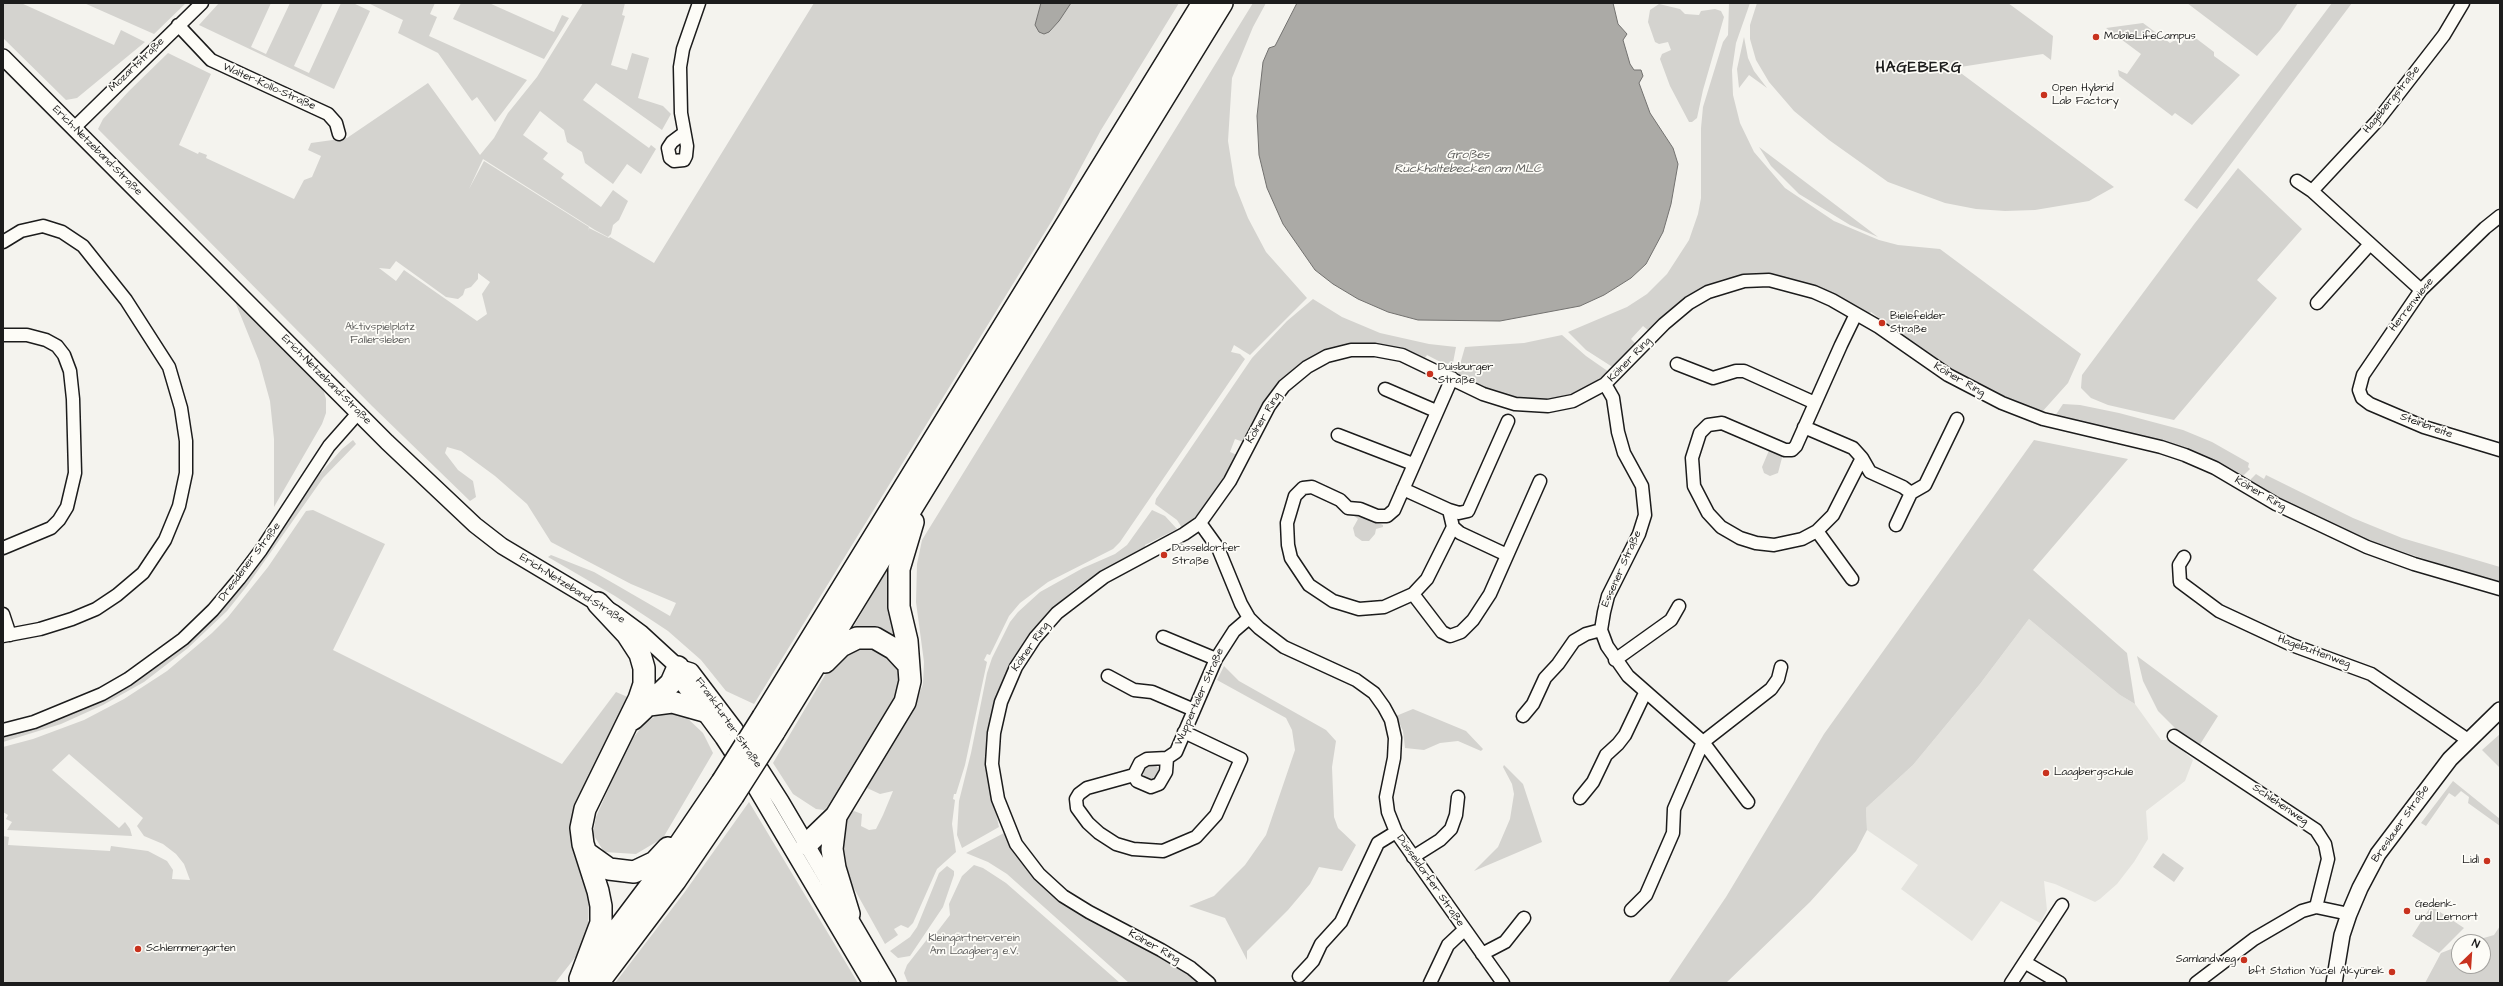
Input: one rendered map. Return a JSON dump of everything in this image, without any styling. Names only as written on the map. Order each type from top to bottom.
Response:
[{"type":"highway","points":[[584,982],[675,881],[728,789],[1203,3]]},
{"type":"highway","points":[[806,681],[1222,3]]},
{"type":"highway","points":[[800,848],[836,816],[905,702],[910,681],[907,663],[907,641],[900,606],[899,569],[927,484]]},
{"type":"highway","points":[[598,603],[627,634],[640,654],[644,668],[644,702]]},
{"type":"highway","points":[[768,725],[806,681],[841,646],[857,638],[875,638],[894,649],[907,663]]},
{"type":"highway","points":[[584,982],[601,923],[601,906],[588,854],[583,844],[581,828],[585,808],[626,725],[644,702],[671,683],[678,667]]},
{"type":"highway","points":[[644,702],[672,702],[704,711]]},
{"type":"highway","points":[[588,854],[604,866],[620,872],[634,872],[645,868],[655,862],[701,814],[728,789]]},
{"type":"highway","points":[[584,982],[701,814]]},
{"type":"highway","points":[[836,816],[832,849],[835,868],[849,914]]},
{"type":"street","name":"Mozartstraße","points":[[74,128],[202,3]]},
{"type":"street","points":[[684,133],[680,67],[682,49],[699,3]]},
{"type":"street","name":"Hagebergstraße","points":[[2312,190],[2379,119],[2444,35],[2463,3]]},
{"type":"street","name":"Walter-Kollo-Straße","points":[[178,25],[211,60],[328,114],[336,123],[339,134]]},
{"type":"street","name":"Erich-Netzeband-Straße","points":[[3,57],[359,412],[387,442],[475,525],[502,546],[598,603],[641,633],[678,667]]},
{"type":"street","points":[[2297,181],[2312,190],[2421,290]]},
{"type":"street","name":"Herrenwiese","points":[[2359,390],[2359,383],[2367,369],[2421,290],[2479,233],[2500,216]]},
{"type":"street","points":[[3,242],[21,231],[43,226],[62,232],[83,246],[126,300],[170,367],[181,408],[186,441],[186,473],[179,506],[165,540],[143,573],[117,595],[96,609],[66,621],[7,636],[3,614]]},
{"type":"street","points":[[2317,304],[2370,244]]},
{"type":"street","name":"Kölner Ring","points":[[1209,983],[1191,968],[1161,950],[1089,912],[1063,896],[1039,874],[1016,844],[998,799],[992,764],[994,733],[1000,702],[1016,667],[1035,638],[1056,613],[1104,577],[1184,534],[1200,523],[1230,481],[1269,406],[1284,386],[1307,367],[1327,356],[1351,350],[1376,350],[1402,355],[1452,378],[1482,394],[1528,406],[1548,406],[1573,401],[1605,384],[1664,324],[1689,302],[1725,285],[1744,281],[1775,282],[1814,292],[1856,314],[1948,375],[2002,403],[2043,419],[2161,447],[2185,455],[2215,468],[2276,504],[2368,547],[2414,564],[2500,589]]},
{"type":"street","points":[[1856,314],[1792,450],[1765,441],[1722,423],[1712,423],[1704,427],[1692,458],[1694,486],[1700,500],[1721,527],[1740,538],[1756,544],[1774,545],[1790,543],[1817,530],[1840,505],[1862,458]]},
{"type":"street","points":[[3,334],[27,335],[46,340],[57,346],[64,355],[70,371],[73,399],[75,473],[70,495],[60,520],[51,528],[3,548]]},
{"type":"street","points":[[1677,364],[1712,378],[1736,371],[1744,371],[1815,403]]},
{"type":"street","points":[[1452,378],[1436,411],[1394,510],[1387,516],[1377,516],[1360,509],[1348,508],[1340,500],[1312,487],[1303,488],[1295,496],[1289,513],[1287,534],[1291,558],[1302,576],[1317,592],[1333,601],[1359,609],[1384,607],[1413,594],[1427,578],[1453,527]]},
{"type":"street","name":"Essener Straße","points":[[1601,630],[1608,596],[1639,534],[1645,515],[1642,486],[1624,454],[1613,398],[1605,384]]},
{"type":"street","points":[[1384,389],[1436,411]]},
{"type":"street","name":"Steinbreite","points":[[2359,390],[2362,398],[2370,404],[2424,427],[2500,450]]},
{"type":"street","name":"Dresdener Straße","points":[[3,730],[34,722],[102,694],[128,679],[183,639],[213,610],[239,580],[261,550],[329,446],[359,412]]},
{"type":"street","points":[[1896,525],[1911,493],[1925,485],[1957,419]]},
{"type":"street","points":[[1403,489],[1449,510],[1459,513],[1468,512],[1508,421]]},
{"type":"street","points":[[1804,427],[1853,448],[1862,458],[1870,472],[1903,487],[1911,493]]},
{"type":"street","points":[[1338,435],[1413,464]]},
{"type":"street","points":[[1413,594],[1442,632],[1450,636],[1461,632],[1482,607],[1540,481]]},
{"type":"street","points":[[1449,510],[1453,527],[1460,533],[1507,554]]},
{"type":"street","name":"Düsseldorfer Straße","points":[[1200,523],[1218,548],[1249,618],[1284,647],[1356,680],[1374,693],[1384,707],[1391,720],[1395,738],[1394,758],[1386,797],[1388,812],[1396,832],[1503,983]]},
{"type":"street","points":[[1817,530],[1852,578]]},
{"type":"street","name":"Hagebuttenweg","points":[[2184,557],[2179,565],[2180,582],[2219,611],[2292,645],[2371,674],[2468,740]]},
{"type":"street","points":[[1615,660],[1671,620],[1679,606]]},
{"type":"street","name":"Wuppertaler Straße","points":[[1134,775],[1144,785],[1151,787],[1159,784],[1166,772],[1167,758],[1176,752],[1216,659],[1234,631],[1249,618]]},
{"type":"street","points":[[1523,716],[1533,704],[1545,678],[1558,664],[1574,641],[1586,634],[1601,630],[1615,660],[1645,692],[1703,742],[1748,802]]},
{"type":"street","points":[[1163,637],[1216,659]]},
{"type":"street","name":"Frankfurter Straße","points":[[871,983],[800,848],[715,700],[691,671],[678,667],[681,681],[704,711],[800,848],[849,914],[888,983]]},
{"type":"street","points":[[1631,910],[1646,895],[1673,834],[1674,809],[1703,742],[1771,689],[1778,679],[1781,667]]},
{"type":"street","points":[[1108,676],[1134,690],[1152,692],[1194,710]]},
{"type":"street","points":[[1580,798],[1593,782],[1606,755],[1625,735],[1645,692]]},
{"type":"street","name":"Breslauer Straße","points":[[2334,983],[2342,935],[2349,914],[2360,888],[2378,854],[2434,778],[2468,740],[2500,710]]},
{"type":"street","points":[[1167,758],[1147,759],[1140,763],[1134,775],[1087,788],[1079,794],[1076,799],[1077,808],[1088,823],[1099,833],[1116,844],[1133,849],[1163,851],[1196,837],[1216,815],[1241,759],[1184,732]]},
{"type":"street","name":"Schlehenweg","points":[[2174,736],[2316,830],[2325,844],[2328,859],[2316,907]]},
{"type":"street","points":[[1413,857],[1440,840],[1450,829],[1456,815],[1458,797]]},
{"type":"street","points":[[1300,976],[1313,961],[1321,944],[1340,922],[1378,843],[1396,832]]},
{"type":"street","points":[[2011,983],[2026,963],[2062,905]]},
{"type":"street","points":[[2196,983],[2254,939],[2286,919],[2316,907],[2349,914]]},
{"type":"street","points":[[1482,954],[1504,942],[1524,918]]},
{"type":"street","points":[[1430,983],[1448,945],[1464,930]]},
{"type":"street","points":[[2026,963],[2060,983]]},
{"type":"shaded area","name":"Laagbergschule","points":[[2029,619],[2120,695],[2135,704],[2161,740],[2171,740],[2193,760],[2185,781],[2146,811],[2148,839],[2134,862],[2117,884],[2100,899],[2095,902],[2055,884],[2044,881],[2047,910],[2040,923],[2001,901],[1972,941],[1901,889],[1918,865],[1867,830],[1866,808],[1913,765],[1980,684]]},
{"type":"green space","points":[[3,3],[21,3],[114,45],[121,30],[145,42],[77,98],[66,100],[3,38]]},
{"type":"green space","points":[[84,3],[186,3],[154,34]]},
{"type":"green space","points":[[219,3],[271,3],[251,47],[266,54],[290,3],[323,3],[294,66],[309,73],[341,3],[353,3],[370,11],[334,89],[199,25]]},
{"type":"green space","points":[[368,3],[435,3],[430,14],[437,17],[429,36],[527,80],[495,122],[477,97],[472,101],[438,53],[398,33],[403,20]]},
{"type":"green space","points":[[461,3],[489,3],[554,32],[562,15],[569,18],[544,59],[453,19]]},
{"type":"green space","name":"Aktivspielplatz Fallersleben","points":[[583,3],[625,3],[622,15],[625,16],[611,65],[627,70],[632,53],[649,58],[638,98],[663,106],[671,114],[662,130],[596,83],[583,100],[649,148],[651,145],[656,149],[641,174],[627,164],[613,184],[585,163],[582,152],[567,142],[564,130],[540,111],[523,135],[548,153],[543,159],[564,174],[561,178],[601,207],[613,190],[628,201],[619,220],[613,225],[611,234],[608,237],[595,230],[483,159],[469,189],[484,161],[589,227],[588,231],[589,228],[609,238],[610,237],[654,263],[814,3],[1041,3],[1035,25],[1049,32],[1071,3],[1179,3],[1101,130],[1053,219],[754,704],[726,691],[701,660],[668,631],[615,596],[548,557],[551,555],[594,572],[670,616],[676,603],[631,584],[551,542],[527,504],[495,476],[461,451],[447,447],[445,453],[458,470],[473,481],[476,497],[470,501],[372,406],[98,129],[103,119],[168,53],[211,74],[179,145],[198,154],[199,152],[207,155],[206,158],[294,199],[304,180],[312,177],[321,156],[308,150],[311,143],[347,138],[428,83],[480,155],[494,138],[508,113],[537,77]],"holes":[[[396,261],[446,297],[458,299],[463,295],[465,289],[471,287],[478,279],[478,273],[490,282],[482,294],[487,314],[477,321],[404,270],[396,281],[379,268],[390,269]]]},
{"type":"green space","points":[[1253,3],[1266,3],[1253,27],[1232,78],[1228,141],[1235,185],[1248,218],[1266,252],[1307,298],[1250,355],[1234,345],[1231,352],[1240,354],[1245,359],[1120,542],[1113,549],[1048,582],[1020,603],[1009,616],[990,655],[987,654],[984,660],[987,662],[965,765],[953,799],[955,800],[952,824],[956,852],[937,869],[913,923],[908,928],[901,925],[894,929],[898,935],[885,944],[847,876],[841,856],[847,814],[854,811],[862,814],[861,826],[869,830],[876,829],[883,815],[893,791],[880,794],[867,788],[877,768],[912,712],[923,684],[924,662],[916,602],[917,564],[922,540]]},
{"type":"green space","points":[[1729,3],[1750,3],[1736,43],[1732,70],[1733,95],[1740,123],[1754,152],[1785,188],[1834,221],[1879,240],[1898,245],[1940,249],[2081,354],[2068,383],[2042,412],[1969,381],[1936,361],[1871,312],[1868,315],[1826,291],[1804,283],[1774,276],[1748,276],[1724,279],[1701,288],[1663,316],[1649,331],[1643,326],[1631,339],[1637,345],[1614,368],[1586,350],[1568,332],[1627,307],[1647,294],[1667,274],[1689,240],[1698,214],[1701,198],[1701,128],[1703,107],[1723,42],[1728,35]]},
{"type":"green space","points":[[1757,3],[2008,3],[2053,36],[2051,60],[2043,54],[1954,68],[2114,187],[2089,201],[2035,210],[2005,211],[1976,209],[1945,203],[1888,182],[1829,140],[1794,111],[1769,82],[1756,60],[1750,39],[1750,25]]},
{"type":"green space","points":[[2187,3],[2298,3],[2280,30],[2257,56]]},
{"type":"green space","points":[[2332,3],[2352,3],[2197,209],[2184,200]]},
{"type":"green space","points":[[1659,4],[1680,9],[1685,14],[1699,15],[1701,11],[1715,9],[1721,11],[1724,17],[1703,90],[1697,118],[1692,122],[1689,122],[1670,86],[1660,59],[1662,54],[1671,50],[1668,42],[1659,44],[1655,42],[1648,22],[1650,10]]},
{"type":"green space","points":[[2143,23],[2170,43],[2175,40],[2181,45],[2189,33],[2214,52],[2214,56],[2240,75],[2192,125],[2175,113],[2172,116],[2119,76],[2118,70],[2127,74],[2141,54],[2106,28]]},
{"type":"green space","points":[[1744,37],[1748,58],[1754,71],[1767,88],[1749,75],[1739,88],[1737,69]]},
{"type":"green space","points":[[1759,147],[1878,237],[1850,225],[1799,194],[1771,166]]},
{"type":"green space","points":[[2238,168],[2302,229],[2257,280],[2277,298],[2174,420],[2108,405],[2091,398],[2081,388],[2082,375],[2195,223]]},
{"type":"green space","points":[[234,299],[322,385],[326,399],[326,413],[322,424],[274,507],[274,439],[270,401],[259,361]]},
{"type":"green space","points":[[1313,299],[1342,317],[1380,333],[1429,344],[1456,347],[1452,368],[1427,355],[1425,358],[1406,351],[1325,351],[1307,359],[1291,371],[1276,386],[1264,402],[1243,442],[1235,439],[1230,452],[1237,455],[1226,476],[1204,509],[1182,528],[1177,520],[1155,504],[1156,499],[1252,358],[1287,321]]},
{"type":"green space","points":[[1562,335],[1586,356],[1609,372],[1581,391],[1543,401],[1503,396],[1457,375],[1465,347],[1524,343]]},
{"type":"green space","points":[[2063,404],[2080,405],[2119,413],[2183,430],[2212,442],[2249,463],[2248,467],[2250,469],[2242,477],[2216,461],[2185,448],[2055,416]]},
{"type":"green space","points":[[353,440],[356,444],[323,478],[247,586],[227,611],[188,648],[144,682],[103,705],[61,724],[3,742],[3,736],[59,719],[101,701],[141,677],[184,644],[290,516],[319,475],[342,449]]},
{"type":"green space","points":[[2034,440],[2128,459],[2033,570],[2127,653],[2135,704],[2120,695],[2029,619],[1980,684],[1913,765],[1866,808],[1867,830],[1856,851],[1810,902],[1726,983],[1668,983],[1726,897],[1824,734]]},
{"type":"green space","points":[[1770,448],[1783,454],[1778,473],[1770,476],[1764,473],[1762,467]]},
{"type":"green space","points":[[2256,474],[2264,479],[2266,475],[2353,518],[2402,538],[2500,567],[2500,584],[2370,541],[2285,502],[2249,481]]},
{"type":"green space","points":[[313,510],[385,544],[333,650],[562,764],[616,692],[630,698],[585,783],[571,834],[589,899],[588,929],[577,955],[555,983],[3,983],[3,836],[9,837],[8,845],[110,851],[111,846],[148,851],[167,861],[173,870],[172,879],[190,880],[184,864],[176,854],[163,844],[144,836],[137,826],[143,818],[69,754],[52,770],[119,828],[125,822],[130,829],[132,836],[7,830],[12,822],[6,819],[8,815],[3,812],[3,747],[33,739],[84,720],[124,699],[167,671],[212,633],[228,617],[268,567],[306,511]]},
{"type":"green space","points":[[1152,510],[1165,516],[1177,529],[1145,545],[1146,549],[1106,570],[1075,589],[1049,612],[1030,634],[1011,664],[997,695],[990,721],[987,749],[988,777],[999,827],[962,848],[957,835],[959,801],[971,753],[987,673],[992,658],[1010,622],[1018,612],[1040,592],[1083,568],[1115,554],[1127,545]]},
{"type":"green space","points":[[1357,513],[1383,525],[1383,527],[1376,529],[1375,534],[1369,541],[1362,541],[1355,536],[1353,528],[1358,519],[1353,515]]},
{"type":"green space","points":[[889,566],[899,637],[895,641],[851,631]]},
{"type":"green space","points":[[878,646],[900,666],[901,695],[835,804],[824,810],[816,809],[793,794],[773,763],[828,670],[846,650]]},
{"type":"green space","points":[[2137,656],[2218,716],[2199,746],[2179,732],[2158,711],[2143,681]]},
{"type":"green space","points":[[1224,666],[1239,681],[1326,730],[1336,741],[1332,767],[1334,817],[1338,828],[1356,845],[1342,871],[1319,867],[1310,884],[1288,910],[1247,951],[1247,960],[1225,918],[1189,906],[1214,896],[1245,865],[1266,835],[1295,750],[1292,730],[1286,718],[1217,680]]},
{"type":"green space","points":[[1413,709],[1466,731],[1483,749],[1481,751],[1458,741],[1440,743],[1424,750],[1405,748],[1403,731],[1396,716]]},
{"type":"green space","points":[[662,712],[683,714],[703,733],[713,753],[663,838],[636,854],[604,852],[593,834],[596,817],[628,744],[645,723]]},
{"type":"green space","points":[[2500,734],[2500,768],[2482,750]]},
{"type":"green space","points":[[1151,764],[1157,766],[1159,772],[1157,778],[1151,780],[1145,778],[1143,772],[1145,766]]},
{"type":"green space","points":[[1504,765],[1523,784],[1542,842],[1474,871],[1498,847],[1510,819],[1514,794],[1512,784],[1503,767]]},
{"type":"green space","points":[[2453,781],[2500,819],[2500,826],[2468,803],[2469,797],[2461,791],[2455,797],[2449,793],[2426,826],[2421,823]]},
{"type":"green space","points":[[749,802],[858,983],[615,983],[684,893]]},
{"type":"green space","points":[[1004,833],[1028,871],[1047,891],[1072,909],[1178,966],[1201,983],[1129,983],[1007,874],[988,862],[966,853]]},
{"type":"green space","points":[[2163,853],[2184,868],[2174,882],[2153,867]]},
{"type":"green space","name":"Kleingärtnerverein Am Laagberg e.V.","points":[[974,865],[983,868],[1006,883],[1120,983],[908,983],[904,973],[907,965],[932,933],[937,932],[950,915],[949,904],[962,876]]},
{"type":"green space","points":[[947,866],[954,871],[954,875],[943,907],[910,956],[898,958],[890,951],[910,937],[917,927],[939,873]]},
{"type":"green space","points":[[2431,906],[2464,928],[2458,934],[2451,934],[2451,941],[2439,953],[2412,936]]},
{"type":"green space","points":[[2500,926],[2500,983],[2425,983],[2441,953],[2451,949],[2451,974],[2491,974],[2491,936],[2494,935]]},
{"type":"water","points":[[1041,3],[1071,3],[1059,21],[1049,32],[1044,34],[1039,32],[1035,25]]},
{"type":"water","name":"Großes Rückhaltebecken am MLC","points":[[1297,3],[1613,3],[1618,24],[1627,34],[1623,40],[1630,64],[1634,70],[1641,70],[1643,76],[1639,83],[1650,113],[1673,148],[1678,164],[1671,204],[1663,232],[1646,264],[1631,278],[1604,295],[1580,306],[1500,321],[1418,320],[1388,312],[1358,299],[1333,284],[1315,270],[1283,224],[1267,188],[1259,155],[1257,116],[1263,62],[1269,48],[1275,46]]},
{"type":"place","name":"MobileLifeCampus","points":[[2096,37]]},
{"type":"place","name":"Open Hybrid Lab Factory","points":[[2044,95]]},
{"type":"place","name":"Bielefelder Straße","points":[[1882,323]]},
{"type":"place","name":"Duisburger Straße","points":[[1430,374]]},
{"type":"place","name":"Düsseldorfer Straße","points":[[1164,555]]},
{"type":"place","name":"Laagbergschule","points":[[2046,773]]},
{"type":"place","name":"Lidl","points":[[2487,861]]},
{"type":"place","name":"Gedenk- und Lernort","points":[[2407,911]]},
{"type":"place","name":"Schlemmergarten","points":[[138,949]]},
{"type":"place","name":"Samlandweg","points":[[2244,960]]},
{"type":"place","name":"bft Station Yücel Akyürek","points":[[2392,972]]},
{"type":"district","name":"HAGEBERG","points":[[1919,69]]}]
